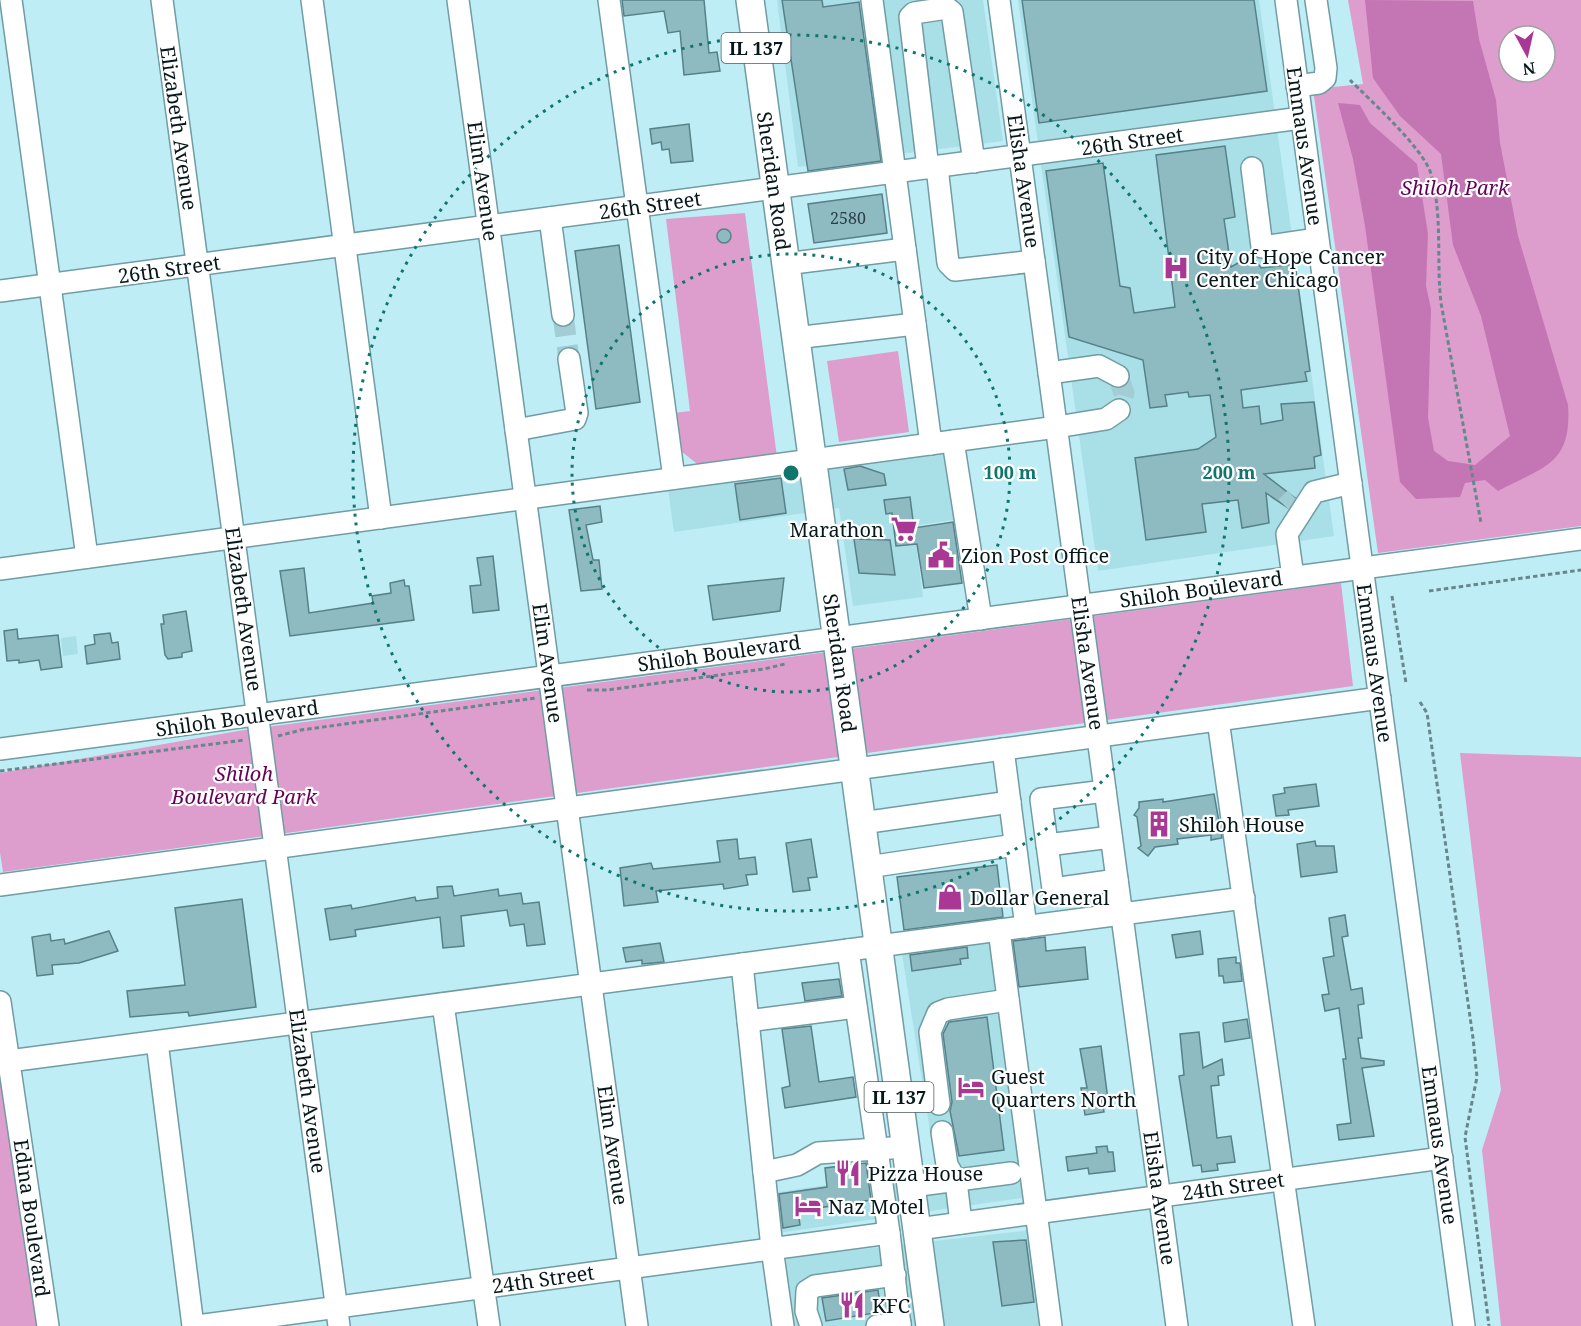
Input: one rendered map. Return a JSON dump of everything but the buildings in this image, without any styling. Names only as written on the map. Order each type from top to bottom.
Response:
[{"type":"main road","name":"Sheridan Road","points":[[750,0],[930,1326]]},
{"type":"street","points":[[11,0],[87,557]]},
{"type":"street","name":"Elizabeth Avenue","points":[[162,0],[338,1317]]},
{"type":"street","points":[[312,0],[381,518]]},
{"type":"street","name":"Elim Avenue","points":[[458,0],[637,1326]]},
{"type":"street","points":[[609,0],[674,478]]},
{"type":"street","points":[[872,0],[931,444]]},
{"type":"street","name":"Elisha Avenue","points":[[999,0],[1177,1326]]},
{"type":"street","name":"Emmaus Avenue","points":[[1286,0],[1464,1326]]},
{"type":"street","points":[[974,162],[952,12],[947,8],[914,13],[910,17],[948,263],[955,270],[1034,261]]},
{"type":"street","points":[[1288,21],[1317,8],[1326,68],[1324,78],[1319,83],[1296,86]]},
{"type":"street","name":"26th Street","points":[[0,291],[1301,118]]},
{"type":"street","points":[[1252,168],[1262,247],[1317,239]]},
{"type":"street","points":[[550,218],[563,315]]},
{"type":"street","points":[[785,264],[905,249]]},
{"type":"street","points":[[795,338],[915,324]]},
{"type":"street","points":[[516,430],[575,419],[577,413],[569,360]]},
{"type":"street","points":[[1049,373],[1098,366],[1118,375]]},
{"type":"street","points":[[0,569],[1057,428],[1106,419],[1119,410]]},
{"type":"street","points":[[953,441],[981,619]]},
{"type":"street","points":[[1298,499],[1351,483]]},
{"type":"street","points":[[1293,577],[1287,534],[1298,499]]},
{"type":"street","points":[[1287,534],[1298,499]]},
{"type":"street","name":"Shiloh Boulevard","points":[[0,749],[258,715],[551,685],[836,638],[1581,539]]},
{"type":"street","points":[[0,885],[1380,698]]},
{"type":"street","points":[[1218,720],[1305,1326]]},
{"type":"street","points":[[1003,749],[1026,927]]},
{"type":"street","points":[[1105,791],[1041,799],[1047,845],[1053,889],[1117,880]]},
{"type":"street","points":[[862,823],[1010,802]]},
{"type":"street","points":[[1047,845],[1111,837]]},
{"type":"street","points":[[868,867],[1015,845]]},
{"type":"street","points":[[9,1061],[1244,898]]},
{"type":"street","points":[[999,930],[1051,1326]]},
{"type":"street","points":[[848,950],[878,1150],[900,1324],[877,1326]]},
{"type":"street","points":[[742,964],[772,1248],[783,1326]]},
{"type":"street","points":[[939,1104],[930,1032],[938,1013],[948,1009],[1008,1000]]},
{"type":"street","name":"Edina Boulevard","points":[[0,1002],[48,1326]]},
{"type":"street","points":[[443,1004],[489,1326]]},
{"type":"street","points":[[748,1021],[856,1007]]},
{"type":"street","points":[[157,1042],[195,1326]]},
{"type":"street","points":[[942,1132],[947,1165],[956,1181],[961,1223]]},
{"type":"street","points":[[764,1172],[797,1165],[818,1153],[906,1146]]},
{"type":"street","name":"24th Street","points":[[918,1229],[1442,1158]]},
{"type":"street","points":[[912,1186],[1011,1173]]},
{"type":"street","name":"24th Street","points":[[195,1326],[338,1317],[484,1287],[889,1233]]},
{"type":"street","points":[[810,1326],[807,1291],[815,1286],[895,1275]]},
{"type":"street","points":[[897,1300],[926,1296]]},
{"type":"path","points":[[1350,80],[1417,152],[1431,172],[1441,253],[1439,287],[1481,523]]},
{"type":"path","points":[[1429,591],[1581,570]]},
{"type":"path","points":[[1392,596],[1406,682]]},
{"type":"path","points":[[584,690],[607,690],[764,669],[795,661]]},
{"type":"path","points":[[0,771],[513,703],[551,685]]},
{"type":"path","points":[[1420,702],[1427,712],[1473,1038],[1477,1077],[1465,1137],[1489,1326]]},
{"type":"shaded area","points":[[777,0],[983,0],[1003,141],[798,167]]},
{"type":"shaded area","name":"City of Hope Cancer Center Chicago","points":[[1018,0],[1259,0],[1334,536],[1098,571]]},
{"type":"shaded area","points":[[1365,0],[1473,1],[1479,39],[1496,100],[1500,143],[1518,236],[1568,405],[1568,425],[1560,452],[1541,469],[1498,491],[1485,480],[1465,483],[1460,497],[1416,499],[1400,482],[1365,226],[1353,159],[1338,103],[1360,105],[1370,123],[1417,164],[1428,234],[1426,286],[1431,309],[1428,418],[1434,451],[1448,461],[1475,465],[1510,436],[1481,316],[1453,245],[1441,154],[1400,116],[1373,78]]},
{"type":"shaded area","points":[[951,450],[960,519],[914,526],[923,597],[853,606],[839,508],[674,532],[668,489]]},
{"type":"shaded area","points":[[76,636],[78,654],[63,656],[61,638]]},
{"type":"shaded area","points":[[995,937],[1028,1197],[778,1233],[772,1193],[936,1169],[901,948]]},
{"type":"shaded area","points":[[1031,1230],[1043,1326],[791,1326],[784,1258]]},
{"type":"green space","name":"Shiloh Park","points":[[1348,0],[1581,0],[1581,526],[1378,553],[1313,89],[1363,84]]},
{"type":"green space","points":[[745,213],[777,457],[700,466],[682,452],[674,413],[690,411],[666,219]]},
{"type":"green space","points":[[898,351],[909,432],[839,442],[827,361]]},
{"type":"green space","name":"Shiloh Boulevard Park","points":[[1341,583],[1353,686],[3,872],[0,853],[0,773],[238,731]]},
{"type":"green space","points":[[1460,753],[1581,757],[1581,1326],[1501,1326],[1482,1150],[1501,1090]]},
{"type":"green space","points":[[0,1002],[48,1326],[0,1326]]},
{"type":"tunnel","points":[[563,315],[569,359]]},
{"type":"tunnel","points":[[1118,376],[1124,393],[1119,410]]},
{"type":"tunnel","points":[[1286,507],[1295,498]]},
{"type":"place","name":"City of Hope Cancer Center Chicago","points":[[1176,268]]},
{"type":"place","name":"Marathon","points":[[904,529]]},
{"type":"place","name":"Zion Post Office","points":[[941,555]]},
{"type":"place","name":"Shiloh House","points":[[1159,824]]},
{"type":"place","name":"Dollar General","points":[[950,897]]},
{"type":"place","name":"Guest Quarters North","points":[[971,1087]]},
{"type":"place","name":"Pizza House","points":[[848,1173]]},
{"type":"place","name":"Naz Motel","points":[[808,1206]]},
{"type":"place","name":"KFC","points":[[852,1305]]}]
